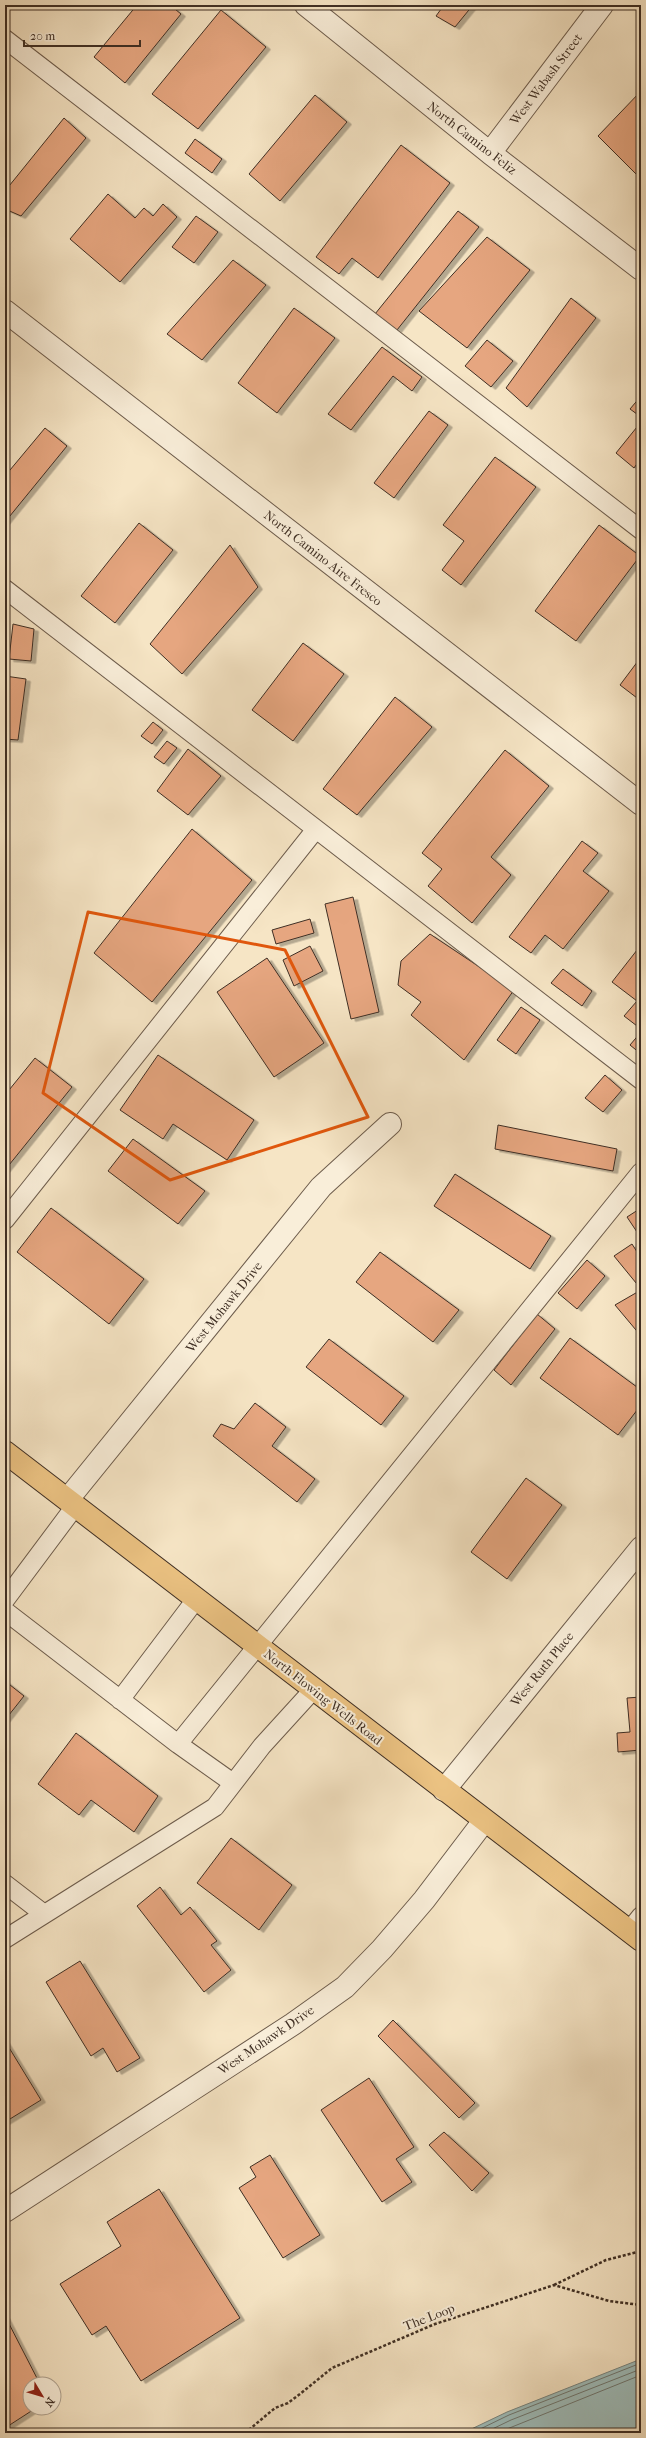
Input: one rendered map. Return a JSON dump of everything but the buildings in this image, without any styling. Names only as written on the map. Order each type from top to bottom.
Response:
[{"type":"main road","name":"North Flowing Wells Road","points":[[5,1452],[197,1598],[313,1690],[484,1821],[637,1929]]},
{"type":"street","name":"North Camino Feliz","points":[[306,5],[490,153],[641,269]]},
{"type":"street","name":"West Wabash Street","points":[[490,153],[602,5]]},
{"type":"street","name":"North Camino Aire Fresco","points":[[5,311],[641,804]]},
{"type":"street","name":"West Mohawk Drive","points":[[72,1502],[321,1187],[390,1124]]},
{"type":"street","name":"West Ruth Place","points":[[444,1790],[641,1548]]},
{"type":"street","name":"West Mohawk Drive","points":[[5,2212],[293,2024],[345,1987],[382,1949],[419,1906],[484,1821]]},
{"type":"lane","points":[[5,39],[641,530]]},
{"type":"lane","points":[[5,589],[641,1080]]},
{"type":"lane","points":[[5,1220],[316,829]]},
{"type":"lane","points":[[178,1744],[256,1645],[641,1172]]},
{"type":"lane","points":[[5,1600],[72,1502]]},
{"type":"lane","points":[[120,1700],[197,1598]]},
{"type":"lane","points":[[5,1611],[178,1744],[233,1783]]},
{"type":"lane","points":[[5,1940],[215,1807],[262,1746],[313,1690]]},
{"type":"lane","points":[[5,1884],[44,1914]]},
{"type":"path","name":"The Loop","points":[[245,2433],[275,2408],[288,2403],[332,2368],[360,2355],[435,2324],[554,2285],[606,2260],[641,2251]]},
{"type":"path","points":[[554,2285],[609,2301],[641,2305]]},
{"type":"highlighted area","points":[[88,912],[285,950],[368,1117],[170,1180],[43,1093]]},
{"type":"water","points":[[641,2359],[641,2433],[463,2433],[507,2412]]}]
